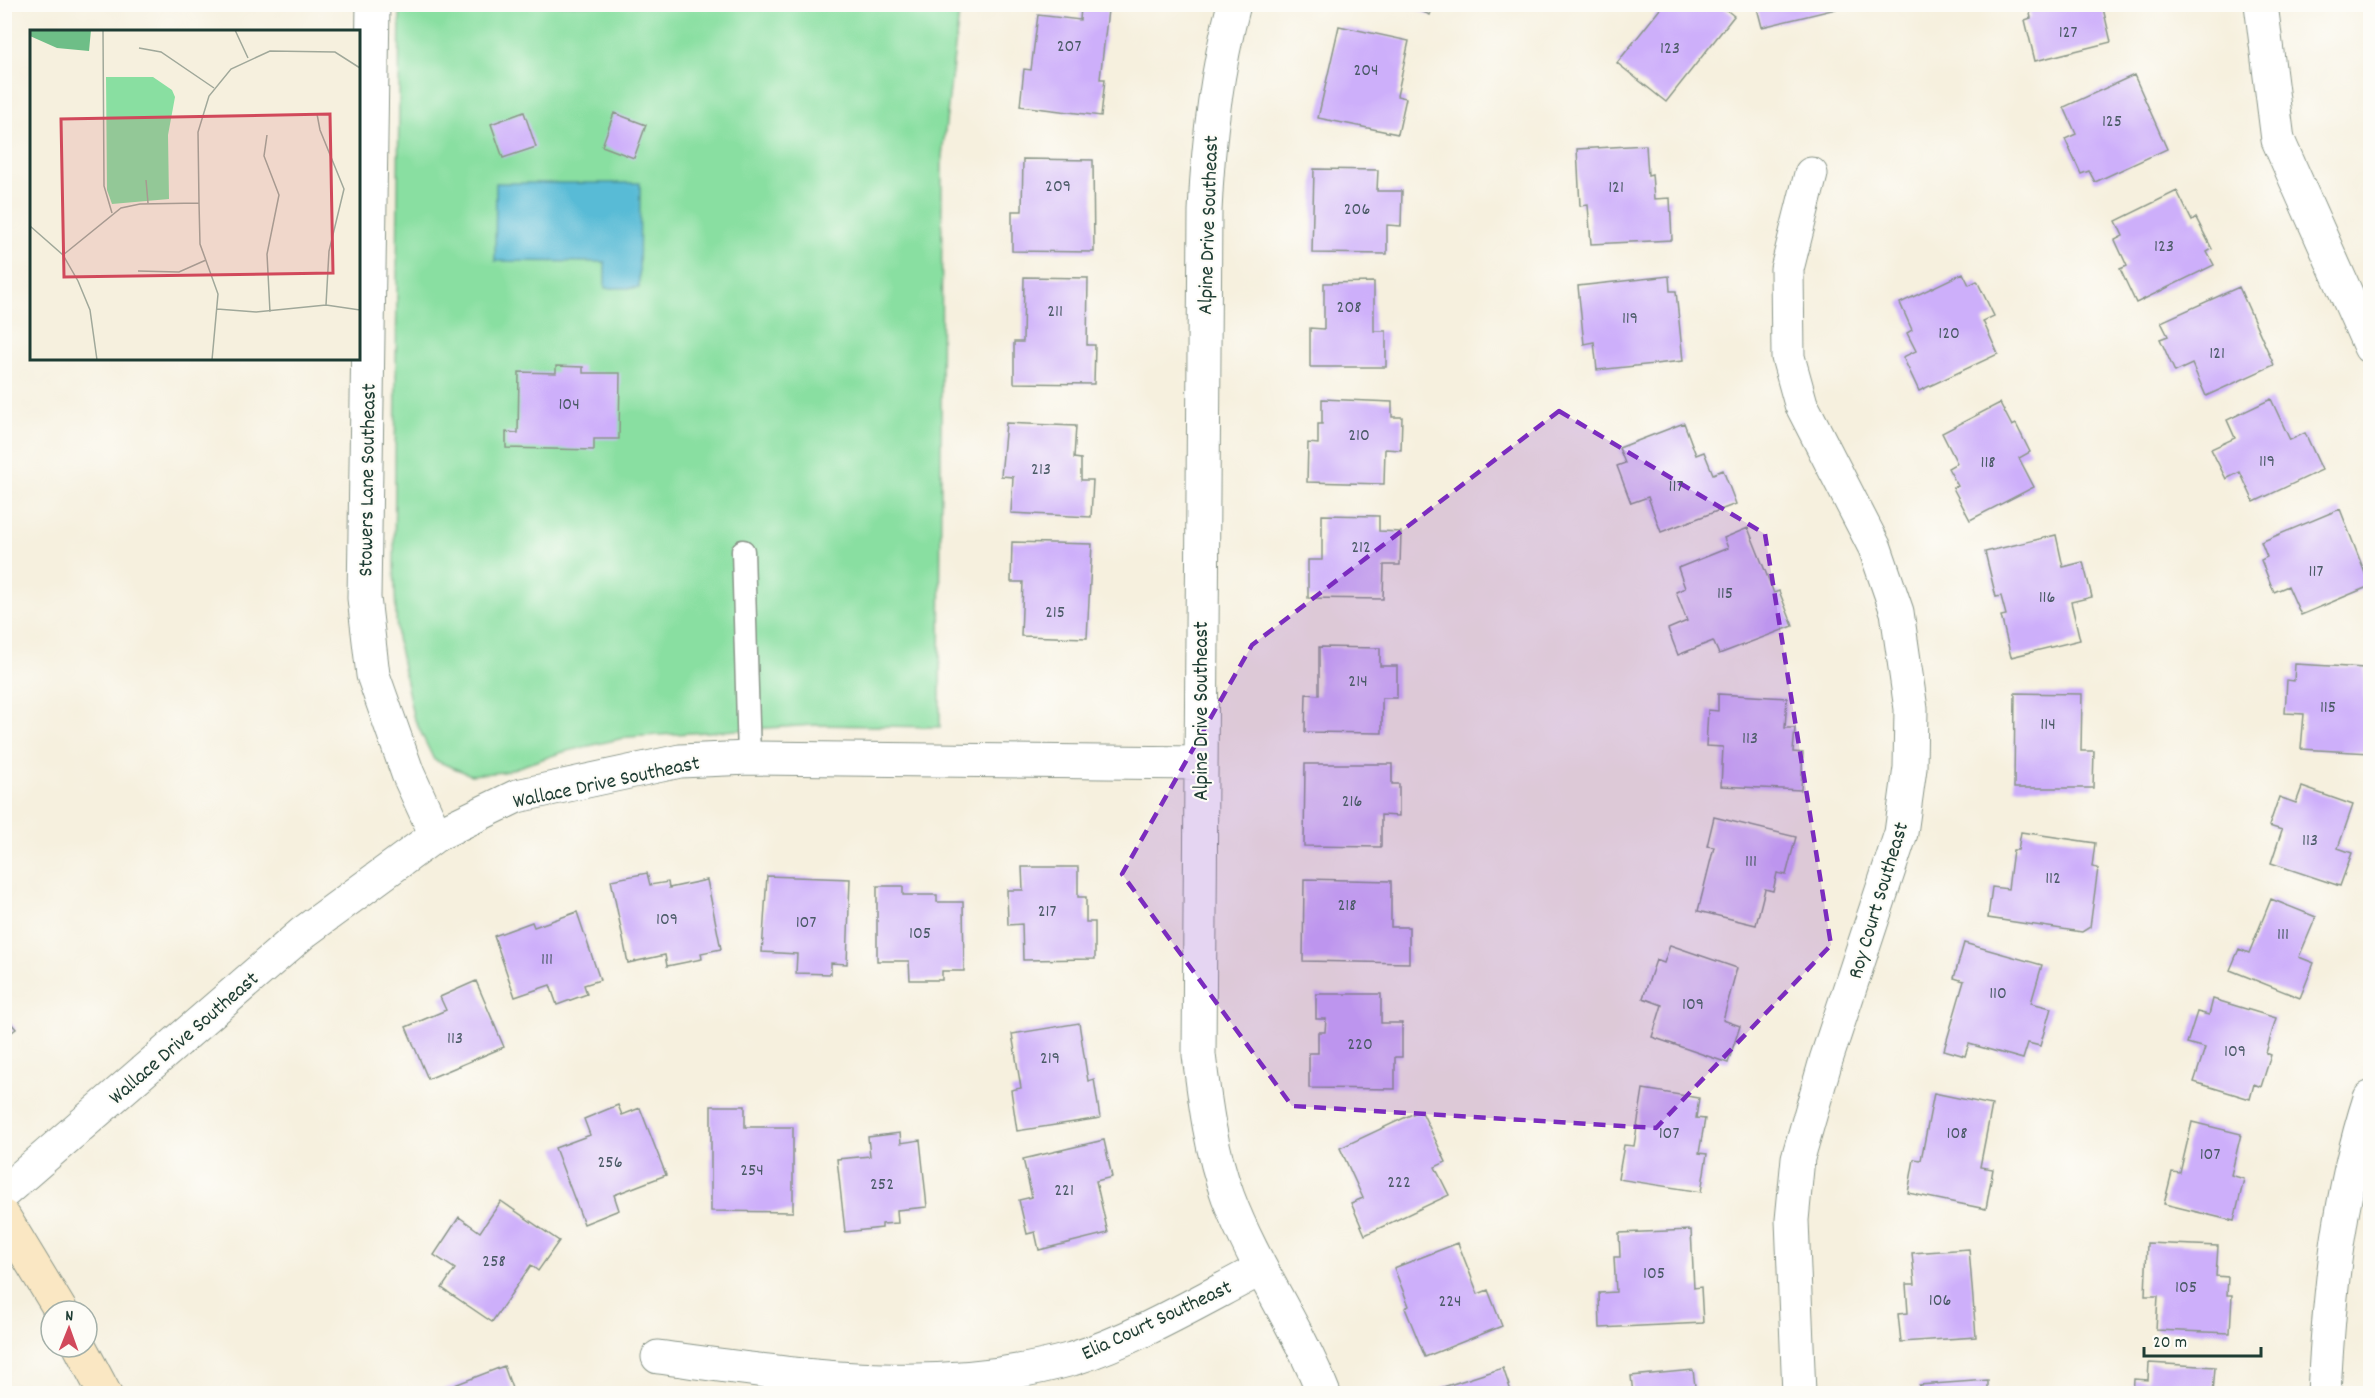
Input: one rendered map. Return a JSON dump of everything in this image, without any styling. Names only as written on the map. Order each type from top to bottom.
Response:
[{"type":"main road","points":[[4,1217],[54,1299]]},
{"type":"main road","points":[[86,1359],[105,1394]]},
{"type":"street","name":"Stowers Lane Southeast","points":[[373,4],[364,598],[373,675],[408,774],[436,835]]},
{"type":"street","name":"Alpine Drive Southeast","points":[[1234,4],[1222,51],[1208,140],[1205,211],[1198,1055],[1209,1129],[1228,1197],[1261,1269],[1308,1353],[1324,1394]]},
{"type":"street","points":[[2261,4],[2278,140],[2370,347]]},
{"type":"street","name":"Roy Court Southeast","points":[[1799,1394],[1792,1220],[1798,1158],[1826,1060],[1901,833],[1910,768],[1911,710],[1897,612],[1875,548],[1801,404],[1788,357],[1787,269],[1810,174]]},
{"type":"street","name":"Wallace Drive Southeast","points":[[4,1192],[304,932],[436,835],[517,796],[680,761],[749,758],[1200,763]]},
{"type":"street","points":[[2325,1394],[2329,1301],[2342,1206],[2370,1098]]},
{"type":"street","name":"Elia Court Southeast","points":[[658,1357],[863,1383],[940,1383],[1012,1373],[1072,1359],[1129,1337],[1261,1269]]},
{"type":"lane","points":[[743,551],[749,758]]},
{"type":"highlighted area","points":[[1559,411],[1765,534],[1831,945],[1656,1128],[1292,1106],[1122,874],[1252,645]]},
{"type":"green space","points":[[400,5],[960,5],[942,156],[940,727],[814,725],[628,737],[563,752],[504,772],[471,775],[434,760],[413,716],[397,638],[394,565]]},
{"type":"water","points":[[496,183],[640,183],[639,288],[605,288],[605,262],[495,261]]},
{"type":"building","points":[[1404,4],[1434,4],[1430,15]]},
{"type":"building","points":[[1664,4],[1719,4],[1734,16],[1666,102],[1617,63]]},
{"type":"building","points":[[1756,4],[1835,4],[1836,9],[1762,27]]},
{"type":"building","points":[[2028,4],[2102,4],[2111,42],[2035,61],[2025,20],[2031,18]]},
{"type":"building","points":[[1081,7],[1108,10],[1100,79],[1105,79],[1101,116],[1020,106],[1024,69],[1031,70],[1038,15],[1080,20]]},
{"type":"building","points":[[1339,26],[1409,41],[1397,96],[1406,98],[1398,134],[1318,118]]},
{"type":"building","points":[[2134,75],[2167,149],[2095,182],[2089,171],[2081,174],[2065,139],[2076,134],[2064,107]]},
{"type":"building","points":[[524,112],[536,147],[503,158],[491,124]]},
{"type":"building","points":[[614,113],[646,125],[634,158],[602,146]]},
{"type":"building","points":[[1646,145],[1648,175],[1652,174],[1654,199],[1670,198],[1672,240],[1591,244],[1588,205],[1580,206],[1577,149]]},
{"type":"building","points":[[1023,159],[1093,160],[1094,252],[1012,251],[1012,211],[1022,211]]},
{"type":"building","points":[[1314,169],[1378,170],[1377,191],[1402,191],[1401,226],[1387,225],[1387,254],[1312,253]]},
{"type":"building","points":[[2177,191],[2192,221],[2196,218],[2212,249],[2207,252],[2214,265],[2136,303],[2120,269],[2127,266],[2115,240],[2123,236],[2116,221]]},
{"type":"building","points":[[1963,273],[1969,285],[1977,281],[1994,316],[1983,321],[1998,354],[1919,391],[1903,357],[1916,351],[1907,333],[1912,330],[1900,303]]},
{"type":"building","points":[[1669,276],[1670,291],[1676,291],[1683,361],[1597,370],[1594,342],[1584,344],[1578,286]]},
{"type":"building","points":[[1024,277],[1088,278],[1087,345],[1095,345],[1094,384],[1014,383],[1014,342],[1023,342]]},
{"type":"building","points":[[1374,282],[1374,331],[1386,331],[1386,367],[1310,367],[1310,328],[1324,329],[1324,283]]},
{"type":"building","points":[[2239,287],[2274,365],[2206,396],[2192,364],[2175,372],[2160,339],[2168,336],[2161,322]]},
{"type":"building","points":[[556,366],[583,367],[583,373],[620,373],[619,439],[594,439],[594,450],[506,448],[506,432],[518,433],[519,372],[556,373]]},
{"type":"building","points":[[1322,399],[1392,402],[1392,417],[1402,417],[1401,450],[1385,449],[1384,484],[1307,482],[1308,443],[1318,444],[1318,424],[1322,424]]},
{"type":"building","points":[[2271,399],[2290,440],[2305,433],[2322,470],[2254,502],[2240,472],[2226,479],[2211,449],[2235,438],[2227,420]]},
{"type":"building","points":[[2000,403],[2012,426],[2016,424],[2030,452],[2019,458],[2034,487],[1970,520],[1953,488],[1958,486],[1948,468],[1957,463],[1942,433]]},
{"type":"building","points":[[1006,423],[1076,426],[1074,458],[1081,459],[1081,480],[1093,480],[1091,517],[1011,513],[1013,477],[1001,476]]},
{"type":"building","points":[[1684,423],[1696,455],[1704,452],[1713,474],[1723,470],[1736,504],[1661,532],[1648,497],[1631,503],[1617,466],[1625,463],[1619,448]]},
{"type":"building","points":[[2340,509],[2370,586],[2301,615],[2288,586],[2274,592],[2261,560],[2267,557],[2261,542]]},
{"type":"building","points":[[1322,515],[1379,516],[1379,531],[1401,532],[1400,565],[1384,565],[1383,599],[1308,598],[1308,560],[1322,560]]},
{"type":"building","points":[[1748,528],[1774,593],[1779,591],[1793,626],[1719,654],[1713,641],[1678,655],[1668,629],[1687,621],[1676,592],[1685,588],[1678,568],[1728,548],[1724,538]]},
{"type":"building","points":[[2056,535],[2063,567],[2083,562],[2092,597],[2071,602],[2080,640],[2011,657],[2001,616],[2006,615],[2001,596],[1996,597],[1985,552]]},
{"type":"building","points":[[1012,542],[1092,544],[1087,638],[1021,636],[1023,582],[1011,582]]},
{"type":"building","points":[[1319,647],[1380,648],[1380,666],[1397,666],[1397,698],[1382,698],[1382,733],[1305,732],[1306,694],[1319,695]]},
{"type":"building","points":[[2295,664],[2365,668],[2364,697],[2370,698],[2370,753],[2301,749],[2304,714],[2285,713],[2287,680],[2294,681]]},
{"type":"building","points":[[2015,693],[2082,694],[2081,751],[2094,751],[2093,788],[2014,788]]},
{"type":"building","points":[[1718,694],[1787,698],[1785,728],[1795,728],[1793,752],[1803,753],[1801,790],[1721,786],[1723,747],[1706,746],[1708,710],[1718,711]]},
{"type":"building","points":[[1305,764],[1392,764],[1392,784],[1399,784],[1399,816],[1381,815],[1381,847],[1304,846]]},
{"type":"building","points":[[2302,787],[2353,805],[2338,848],[2352,853],[2340,886],[2271,863],[2282,830],[2269,826],[2279,797],[2296,803]]},
{"type":"building","points":[[1714,817],[1796,837],[1786,875],[1777,873],[1773,891],[1765,889],[1756,925],[1698,911],[1714,847],[1707,846]]},
{"type":"building","points":[[2021,832],[2095,843],[2092,867],[2098,868],[2090,927],[2082,932],[1988,918],[1992,887],[2008,889],[2013,850],[2018,850]]},
{"type":"building","points":[[1022,867],[1078,867],[1078,897],[1086,897],[1086,922],[1095,922],[1095,959],[1023,960],[1022,924],[1008,925],[1007,890],[1023,890]]},
{"type":"building","points":[[647,873],[650,885],[668,882],[669,888],[707,880],[721,949],[701,953],[702,959],[667,966],[665,955],[628,963],[611,880]]},
{"type":"building","points":[[767,876],[850,879],[847,964],[831,963],[831,974],[796,973],[797,954],[762,952]]},
{"type":"building","points":[[1304,879],[1391,881],[1391,927],[1409,927],[1409,963],[1303,961]]},
{"type":"building","points":[[877,886],[903,886],[903,895],[937,895],[937,902],[963,902],[964,971],[942,971],[942,980],[910,980],[909,961],[877,961]]},
{"type":"building","points":[[2271,899],[2316,917],[2299,957],[2314,963],[2300,998],[2230,970],[2239,949],[2249,953]]},
{"type":"building","points":[[577,912],[600,980],[584,985],[587,994],[557,1005],[550,985],[515,997],[494,936],[532,922],[534,927]]},
{"type":"building","points":[[1964,943],[2042,965],[2031,1003],[2051,1008],[2040,1046],[2028,1043],[2023,1059],[1969,1044],[1965,1056],[1944,1050],[1964,981],[1954,978]]},
{"type":"building","points":[[1670,945],[1737,968],[1723,1020],[1740,1026],[1728,1063],[1652,1037],[1662,1005],[1643,998],[1656,960],[1664,963]]},
{"type":"building","points":[[476,981],[504,1047],[428,1079],[406,1027],[446,1010],[440,997]]},
{"type":"building","points":[[1316,994],[1381,994],[1381,1023],[1402,1023],[1402,1057],[1395,1057],[1395,1089],[1309,1088],[1309,1053],[1318,1053],[1318,1032],[1325,1032],[1326,1019],[1316,1019]]},
{"type":"building","points":[[2213,999],[2276,1018],[2266,1053],[2271,1055],[2261,1087],[2254,1084],[2250,1099],[2194,1082],[2205,1048],[2187,1043],[2197,1012],[2209,1015]]},
{"type":"building","points":[[4,1015],[16,1029],[4,1038]]},
{"type":"building","points":[[1079,1023],[1088,1081],[1094,1079],[1100,1118],[1017,1131],[1011,1090],[1021,1088],[1012,1034]]},
{"type":"building","points":[[1643,1089],[1699,1098],[1696,1118],[1705,1119],[1699,1153],[1707,1154],[1701,1192],[1618,1179],[1624,1145],[1634,1146]]},
{"type":"building","points":[[1934,1093],[1992,1105],[1980,1167],[1993,1169],[1986,1209],[1908,1193],[1914,1159],[1921,1160]]},
{"type":"building","points":[[618,1105],[622,1115],[640,1108],[666,1175],[614,1195],[619,1210],[584,1224],[555,1148],[590,1135],[584,1119]]},
{"type":"building","points":[[711,1106],[745,1106],[745,1127],[793,1127],[793,1212],[711,1211]]},
{"type":"building","points":[[1421,1110],[1446,1162],[1435,1167],[1449,1195],[1365,1235],[1351,1203],[1363,1198],[1340,1148]]},
{"type":"building","points":[[2192,1122],[2241,1134],[2231,1175],[2244,1179],[2234,1221],[2164,1204],[2172,1172],[2180,1173]]},
{"type":"building","points":[[900,1133],[901,1143],[920,1140],[927,1207],[897,1210],[898,1223],[882,1224],[882,1228],[845,1232],[837,1159],[870,1156],[868,1137]]},
{"type":"building","points":[[1104,1140],[1112,1177],[1096,1181],[1108,1233],[1039,1250],[1035,1232],[1027,1234],[1019,1200],[1032,1197],[1023,1159]]},
{"type":"building","points":[[501,1201],[559,1241],[538,1271],[531,1265],[492,1322],[442,1288],[455,1269],[434,1255],[459,1217],[480,1232]]},
{"type":"building","points":[[1691,1230],[1694,1288],[1701,1287],[1703,1323],[1600,1328],[1599,1293],[1616,1292],[1614,1257],[1620,1257],[1619,1233]]},
{"type":"building","points":[[1458,1243],[1478,1294],[1488,1290],[1502,1326],[1425,1357],[1405,1308],[1409,1306],[1394,1268]]},
{"type":"building","points":[[2147,1243],[2218,1246],[2216,1276],[2228,1277],[2227,1295],[2232,1295],[2230,1333],[2156,1330],[2158,1296],[2145,1296]]},
{"type":"building","points":[[1969,1249],[1976,1337],[1901,1342],[1898,1314],[1908,1313],[1906,1284],[1915,1284],[1912,1253]]},
{"type":"building","points":[[2149,1363],[2215,1367],[2213,1394],[2133,1394],[2134,1379],[2148,1380]]},
{"type":"building","points":[[504,1366],[514,1394],[434,1394],[434,1393]]},
{"type":"building","points":[[1503,1368],[1512,1394],[1445,1394],[1443,1387]]},
{"type":"building","points":[[1693,1370],[1696,1394],[1633,1394],[1631,1376]]},
{"type":"building","points":[[1988,1380],[1988,1394],[1920,1394],[1919,1385]]}]
